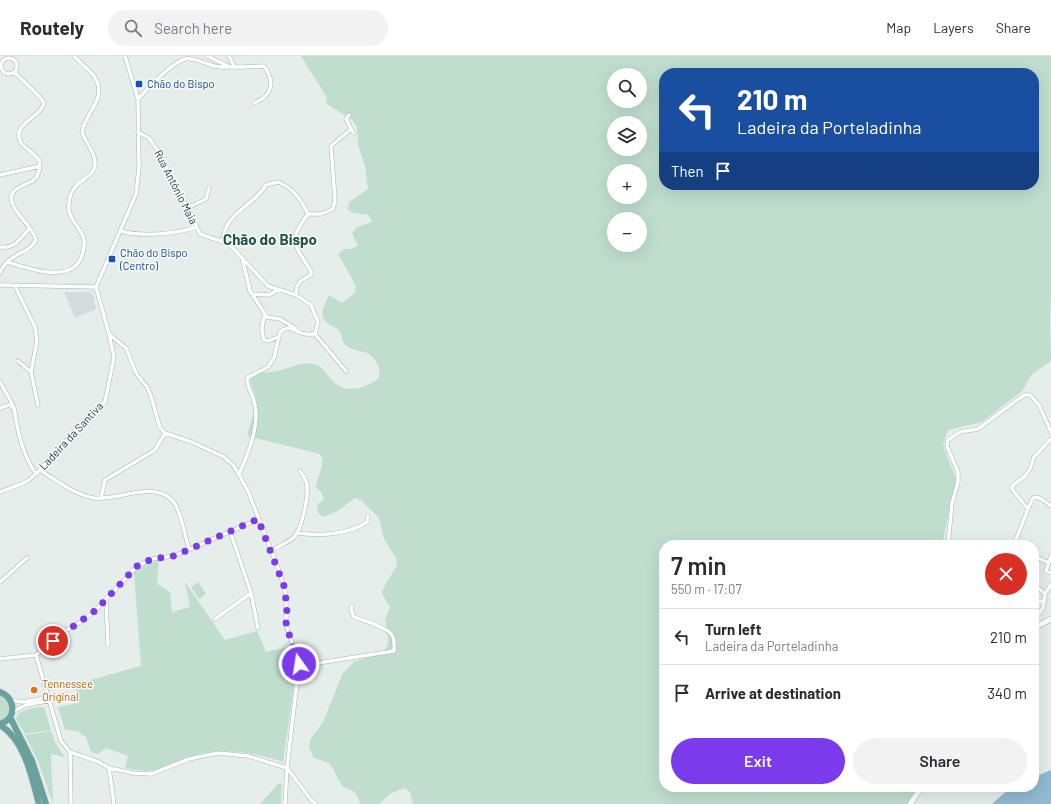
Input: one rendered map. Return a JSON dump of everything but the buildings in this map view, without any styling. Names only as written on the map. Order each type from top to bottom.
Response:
[{"type":"main road","points":[[1039,625],[1051,619]]},
{"type":"main road","points":[[0,692],[11,700],[11,715],[35,768],[46,804]]},
{"type":"main road","points":[[11,715],[0,724],[10,732],[18,745],[32,777],[39,804]]},
{"type":"main road","points":[[910,804],[918,792]]},
{"type":"street","points":[[7,262],[43,271],[62,273],[78,265],[83,254],[84,241],[82,234],[70,217],[68,207],[74,188],[89,176],[95,167],[94,158],[82,132],[85,121],[97,101],[100,91],[95,77],[74,56]]},
{"type":"street","points":[[0,286],[96,287],[136,194],[139,167],[138,99],[124,56]]},
{"type":"street","points":[[207,56],[228,66]]},
{"type":"street","points":[[229,56],[234,66]]},
{"type":"street","points":[[11,58],[16,61],[17,66],[14,72],[8,73],[3,70],[2,63],[6,59],[11,58]]},
{"type":"street","points":[[138,99],[148,87],[171,68],[185,59],[220,67],[264,66],[267,70],[270,92],[265,99],[254,103]]},
{"type":"street","points":[[0,273],[7,262],[35,242],[35,238],[30,229],[12,203],[11,196],[15,191],[33,181],[38,174],[40,166],[39,160],[23,145],[19,136],[22,126],[41,110],[44,103],[42,98],[32,91],[14,72]]},
{"type":"street","points":[[349,115],[346,119],[354,133]]},
{"type":"street","points":[[308,214],[321,214],[333,209],[335,200],[331,146],[351,129]]},
{"type":"street","name":"Rua António Maia","points":[[138,132],[149,138],[162,157],[175,190],[187,206],[200,234],[229,244],[268,286],[296,294]]},
{"type":"street","points":[[0,175],[40,166]]},
{"type":"street","points":[[223,242],[223,230],[230,220],[262,192],[266,185],[271,182],[278,182],[291,189],[302,202],[308,214]]},
{"type":"street","points":[[187,206],[191,206],[206,199],[209,188]]},
{"type":"street","points":[[308,214],[295,233],[294,243],[311,271],[311,275],[298,282],[296,285],[296,294],[311,305],[318,322],[315,334]]},
{"type":"street","points":[[121,231],[127,233],[164,233],[196,227]]},
{"type":"street","points":[[0,247],[6,248],[16,244],[30,229]]},
{"type":"street","points":[[242,257],[252,294],[265,315],[269,318],[276,318],[286,322],[301,333],[315,334],[346,370]]},
{"type":"street","points":[[16,286],[36,327],[37,341],[31,372],[38,405]]},
{"type":"street","name":"Ladeira da Santiva","points":[[0,492],[26,482],[36,474],[92,412],[105,402],[114,357],[110,334],[96,287]]},
{"type":"street","points":[[252,294],[269,295],[279,289]]},
{"type":"street","points":[[265,315],[262,326],[264,340],[268,341],[278,337]]},
{"type":"street","points":[[240,474],[251,447],[256,412],[254,401],[247,386],[247,378],[268,367],[274,358],[280,332],[284,329],[296,329]]},
{"type":"street","points":[[110,334],[126,348],[136,372],[151,396],[157,421],[165,433],[192,442],[224,457],[240,474],[271,551],[284,586],[287,607],[286,625],[296,652],[299,666],[287,768],[286,804]]},
{"type":"street","points":[[18,361],[31,372]]},
{"type":"street","points":[[0,382],[14,408],[26,460],[36,474]]},
{"type":"street","points":[[948,540],[952,503],[958,482],[958,472],[947,446],[948,440],[960,432],[978,429],[1024,395],[1030,395],[1039,405],[1051,432]]},
{"type":"street","points":[[0,408],[9,405],[14,408]]},
{"type":"street","points":[[101,498],[104,480],[155,450],[165,433]]},
{"type":"street","points":[[1028,509],[1012,489],[1012,486],[1026,476],[1034,457],[1051,439]]},
{"type":"street","points":[[40,470],[85,496],[101,498],[152,491],[168,497],[178,510],[189,549]]},
{"type":"street","points":[[271,551],[294,538],[300,524],[306,501],[306,480],[300,471]]},
{"type":"street","points":[[1017,540],[1033,498],[1038,497],[1044,499],[1051,506]]},
{"type":"street","points":[[296,533],[326,534],[354,530],[367,522],[368,516]]},
{"type":"street","points":[[0,659],[36,655],[62,632],[82,621],[106,600],[137,566],[152,559],[174,556],[258,519]]},
{"type":"street","points":[[230,531],[251,593],[258,628]]},
{"type":"street","points":[[1051,556],[1046,571],[1051,573]]},
{"type":"street","points":[[0,582],[27,558]]},
{"type":"street","points":[[1039,559],[1049,564]]},
{"type":"street","points":[[1039,613],[1043,608],[1045,594],[1051,584]]},
{"type":"street","points":[[1039,589],[1045,594]]},
{"type":"street","points":[[215,619],[251,593]]},
{"type":"street","points":[[106,600],[108,645]]},
{"type":"street","points":[[1039,601],[1045,600]]},
{"type":"street","points":[[299,666],[394,651],[392,634],[386,630],[354,617],[351,610],[352,606]]},
{"type":"street","points":[[36,655],[61,741],[70,752],[99,762],[109,768],[133,773],[151,774],[189,759],[218,754],[248,756],[287,768],[312,801],[316,804]]},
{"type":"street","points":[[11,700],[22,702],[48,700]]},
{"type":"street","points":[[11,715],[26,705],[48,700]]},
{"type":"street","points":[[70,752],[71,804]]},
{"type":"street","points":[[109,768],[114,804]]},
{"type":"shaded area","points":[[64,292],[89,292],[93,295],[96,309],[75,318]]},
{"type":"green space","points":[[301,56],[1051,56],[1051,361],[1032,374],[1022,391],[982,422],[948,430],[943,445],[956,479],[943,540],[659,540],[659,792],[915,792],[907,804],[413,804],[410,792],[404,788],[390,794],[379,804],[361,804],[355,792],[342,786],[329,763],[314,758],[309,748],[310,740],[323,722],[343,673],[354,662],[383,652],[388,645],[385,620],[390,607],[382,594],[384,587],[397,565],[396,558],[384,539],[379,518],[362,501],[355,498],[336,512],[327,516],[322,517],[317,511],[318,504],[324,499],[321,492],[316,488],[322,466],[322,458],[320,454],[247,436],[257,401],[250,381],[256,374],[277,371],[309,363],[320,366],[337,385],[343,388],[355,389],[368,385],[379,378],[380,372],[374,358],[370,354],[347,347],[338,329],[328,324],[323,317],[323,309],[329,295],[342,303],[355,293],[356,286],[338,254],[344,249],[351,249],[358,246],[352,233],[357,227],[372,222],[369,215],[354,213],[348,210],[349,202],[368,189],[365,166],[358,145],[357,127],[352,120],[327,104],[326,96]]},
{"type":"green space","points":[[159,560],[157,584],[170,592],[172,612],[190,607],[185,582],[225,640],[257,631],[266,652],[293,646],[296,665],[295,678],[283,762],[244,753],[225,751],[205,753],[156,770],[137,770],[125,768],[128,756],[106,748],[98,754],[91,752],[86,737],[77,731],[65,730],[58,707],[77,703],[76,684],[141,666],[134,573],[138,568]]},
{"type":"green space","points":[[198,582],[206,594],[199,599],[191,587]]},
{"type":"green space","points":[[0,695],[8,701],[9,707],[7,715],[0,720]]},
{"type":"green space","points":[[44,707],[51,730],[25,734],[16,719],[17,715],[27,709]]},
{"type":"green space","points":[[51,731],[55,742],[64,756],[51,754],[53,804],[38,761],[25,735]]},
{"type":"green space","points":[[282,783],[281,804],[260,804],[278,784]]},
{"type":"water","points":[[1051,770],[1051,804],[992,804],[1005,792],[1039,792],[1039,775]]},
{"type":"place","name":"Chão do Bispo","points":[[139,84]]},
{"type":"place","name":"Chão do Bispo (Centro)","points":[[112,259]]},
{"type":"place","name":"Tennessee Original","points":[[34,690]]},
{"type":"district","name":"Chão do Bispo","points":[[270,240]]},
{"type":"route","points":[[53,641],[62,632],[82,621],[96,610],[137,566],[152,559],[174,556],[258,519],[284,586],[287,607],[286,625],[291,635],[299,664]]}]
